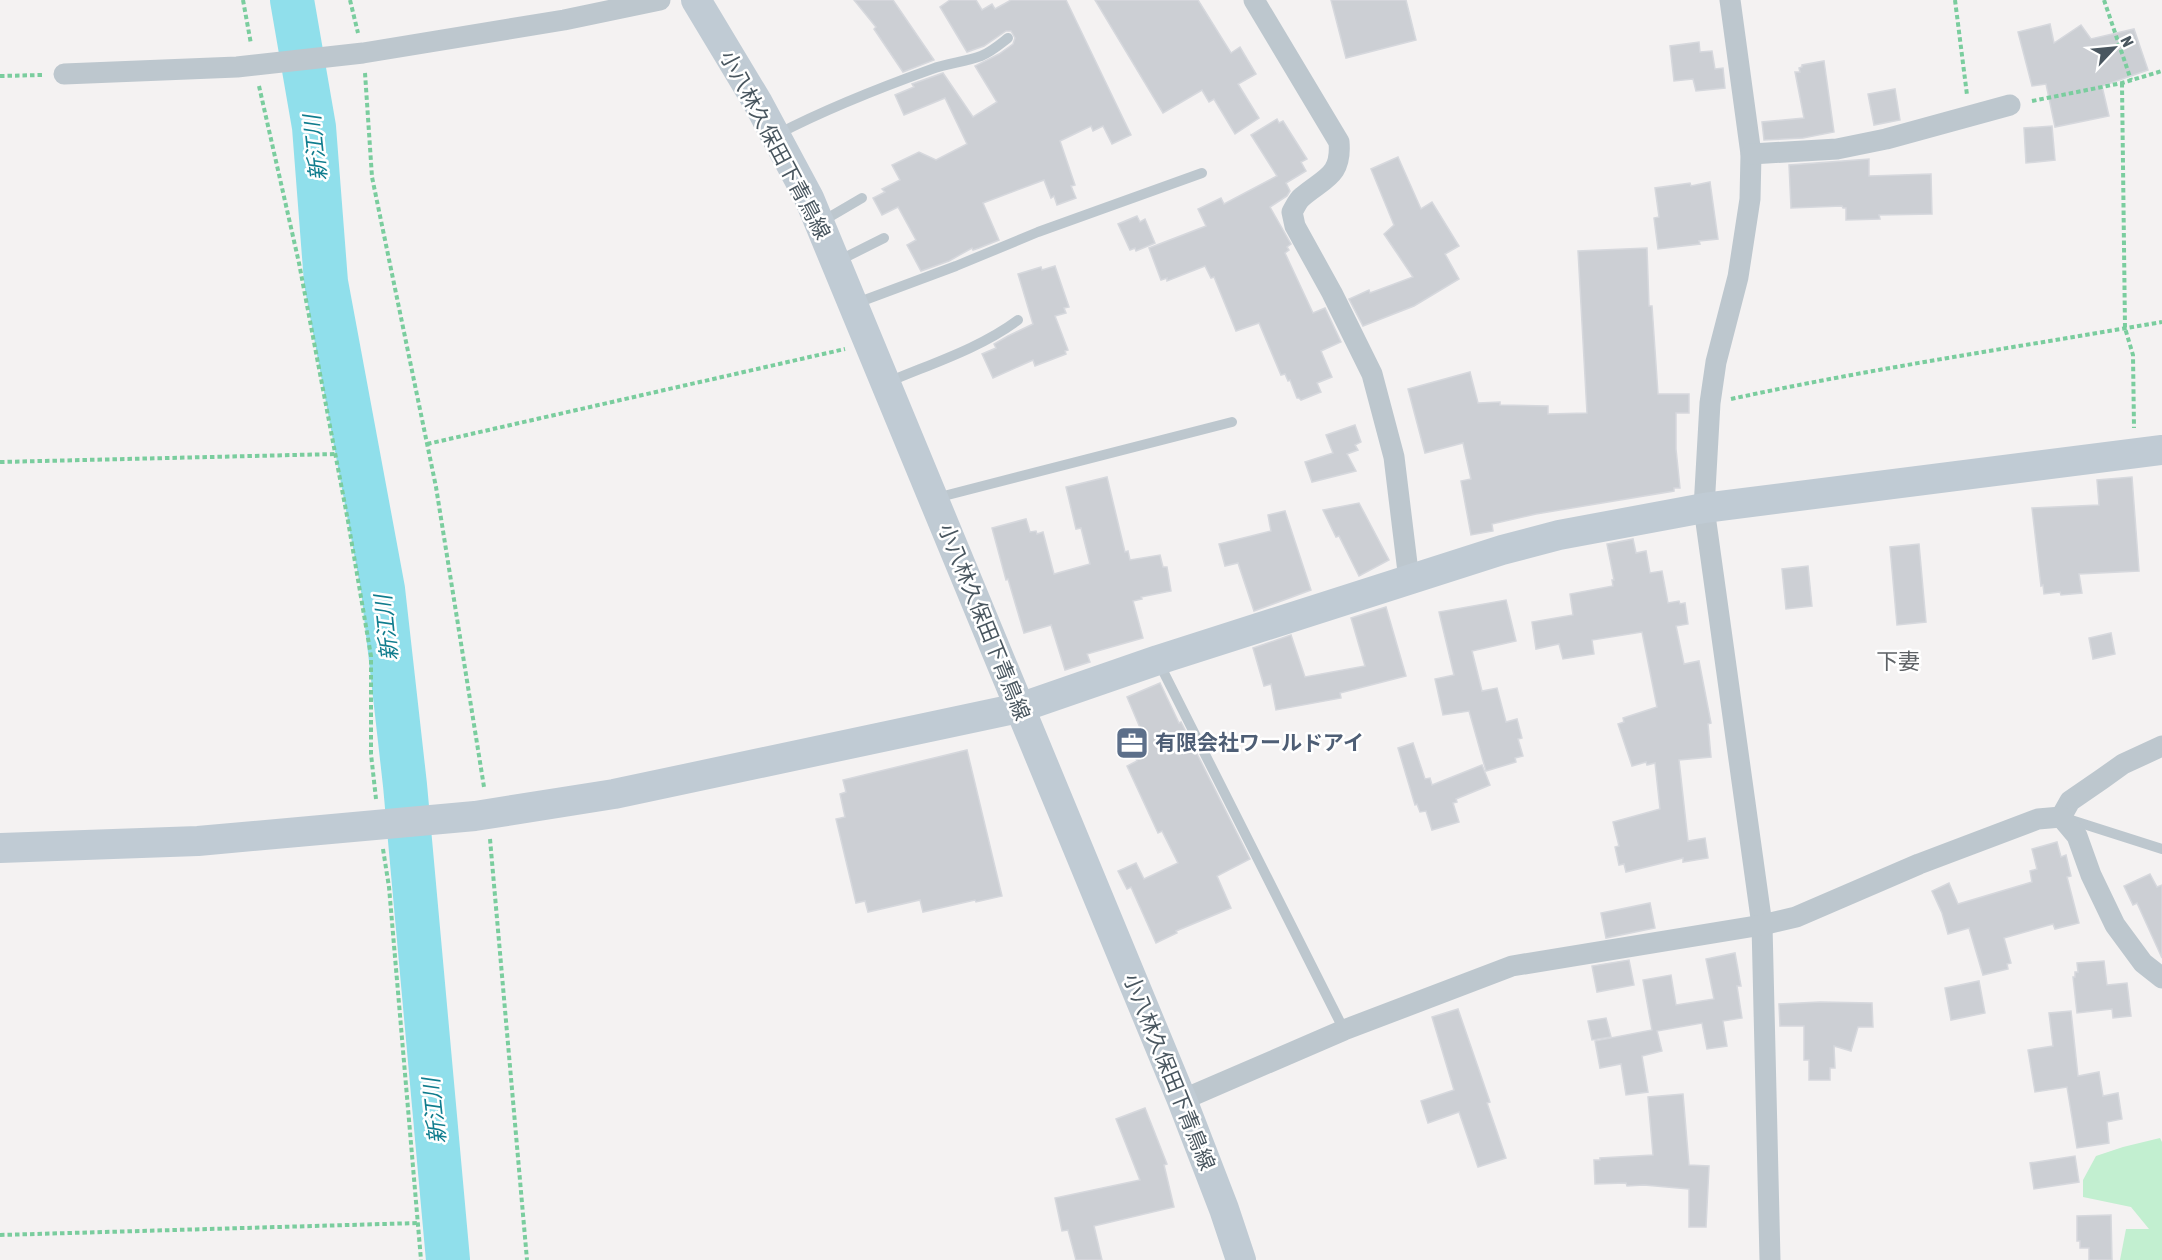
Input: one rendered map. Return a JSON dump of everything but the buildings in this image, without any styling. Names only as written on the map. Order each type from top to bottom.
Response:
[{"type":"street","points":[[64,74],[254,65],[363,53],[564,20],[660,0]]},
{"type":"street","name":"小八林久保田下青鳥線","points":[[696,0],[759,104],[809,198],[1182,1100],[1241,1260]]},
{"type":"street","points":[[1254,0],[1340,142],[1341,159],[1327,179],[1300,198],[1292,212],[1295,226],[1332,293],[1372,374],[1394,457],[1409,580]]},
{"type":"street","points":[[1730,0],[1751,154],[1749,199],[1738,277],[1716,362],[1709,404],[1704,508],[1762,925],[1770,1260]]},
{"type":"street","points":[[1751,154],[1837,150],[2010,105]]},
{"type":"street","points":[[0,848],[198,841],[482,815],[614,794],[1019,708],[1158,660],[1502,550],[1559,535],[1704,508],[2148,451]]},
{"type":"street","points":[[2061,817],[2070,801],[2123,764],[2162,746]]},
{"type":"street","points":[[1182,1100],[1344,1030],[1512,966],[1762,925],[1796,917],[1919,864],[2038,819],[2061,817]]},
{"type":"street","points":[[2061,817],[2077,836],[2091,875],[2115,925],[2142,963],[2162,978]]},
{"type":"lane","points":[[776,136],[810,118],[876,89],[947,63],[988,53],[1008,38]]},
{"type":"lane","points":[[853,304],[956,266],[1038,232],[1202,173]]},
{"type":"lane","points":[[819,223],[862,198]]},
{"type":"lane","points":[[836,262],[884,238]]},
{"type":"lane","points":[[885,383],[983,341],[1018,320]]},
{"type":"lane","points":[[934,499],[1232,422]]},
{"type":"lane","points":[[1158,660],[1344,1030]]},
{"type":"lane","points":[[2061,817],[2162,849]]},
{"type":"path","points":[[243,0],[254,65],[300,263],[371,656],[372,754],[385,824],[421,1260]]},
{"type":"path","points":[[350,0],[363,53],[372,177],[436,487],[482,815],[526,1260]]},
{"type":"path","points":[[1955,0],[1969,116]]},
{"type":"path","points":[[2104,0],[2131,80]]},
{"type":"path","points":[[2010,105],[2122,83],[2162,71]]},
{"type":"path","points":[[0,76],[64,74]]},
{"type":"path","points":[[2122,83],[2125,328],[2133,355],[2148,451]]},
{"type":"path","points":[[1709,404],[1877,369],[2162,322]]},
{"type":"path","points":[[427,444],[869,344]]},
{"type":"path","points":[[0,462],[336,454]]},
{"type":"path","points":[[0,1235],[418,1223]]},
{"type":"green space","points":[[2160,1138],[2162,1142],[2162,1260],[2120,1260],[2126,1229],[2149,1229],[2131,1207],[2083,1197],[2083,1180],[2096,1156]]},
{"type":"waterway","name":"新江川","points":[[292,0],[314,127],[326,282],[383,589],[405,785],[448,1260]]},
{"type":"place","name":"有限会社ワールドアイ","points":[[1132,743]]},
{"type":"district","name":"下妻","points":[[1898,661]]}]
